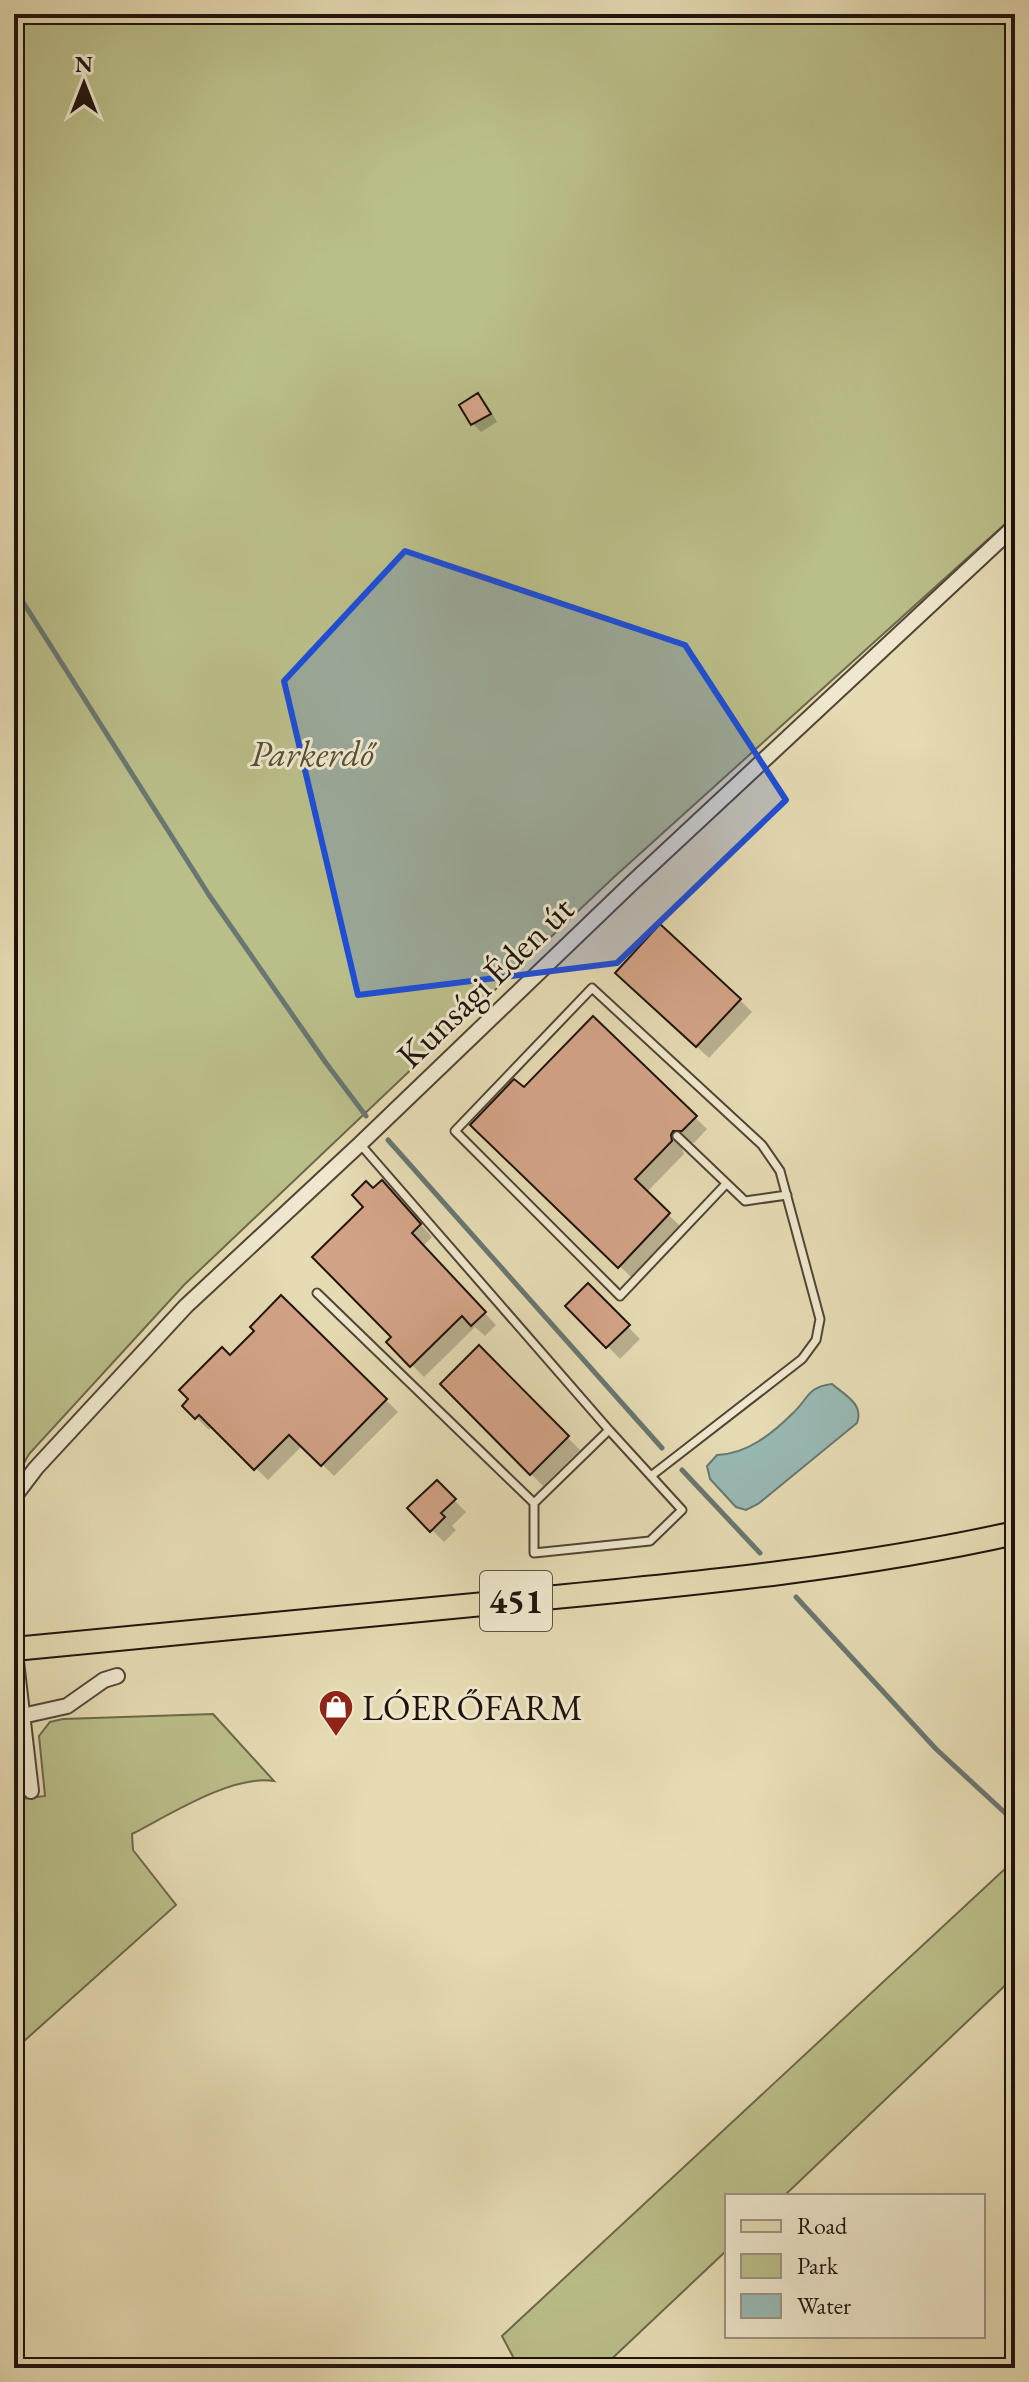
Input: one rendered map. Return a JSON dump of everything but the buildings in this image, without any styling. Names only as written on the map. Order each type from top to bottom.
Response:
[{"type":"main road","name":"451","points":[[14,1647],[715,1582],[880,1560],[1015,1533]]},
{"type":"street","name":"Kunsági Éden út","points":[[14,1497],[36,1468],[186,1306],[633,882],[1015,526]]},
{"type":"street","points":[[14,1647],[22,1716],[20,1757],[31,1791]]},
{"type":"street","points":[[22,1716],[67,1706],[104,1680],[117,1676]]},
{"type":"lane","points":[[651,1476],[802,1359],[816,1340],[820,1319],[780,1171],[762,1145],[592,988],[455,1131],[620,1296],[726,1184]]},
{"type":"lane","points":[[677,1136],[745,1201],[787,1195]]},
{"type":"lane","points":[[360,1144],[682,1510],[650,1541],[534,1553],[534,1503],[609,1430]]},
{"type":"lane","points":[[317,1293],[534,1503]]},
{"type":"highlighted area","points":[[405,551],[685,645],[786,800],[617,963],[358,995],[284,681]]},
{"type":"green space","name":"Parkerdő","points":[[14,14],[1015,14],[1015,515],[613,878],[184,1285],[29,1454],[14,1481]]},
{"type":"green space","points":[[213,1714],[274,1781],[258,1780],[221,1790],[132,1834],[133,1850],[176,1905],[14,2050],[14,1773],[19,1773],[23,1799],[45,1796],[39,1736],[50,1722]]},
{"type":"green space","points":[[1008,1866],[1015,1872],[1015,1976],[786,2194],[725,2194],[725,2252],[602,2368],[519,2368],[502,2336]]},
{"type":"water","points":[[832,1384],[856,1405],[857,1423],[758,1504],[746,1510],[736,1507],[710,1479],[707,1466],[717,1455],[739,1451],[758,1442],[785,1421],[813,1391]]},
{"type":"waterway","points":[[14,588],[209,895],[366,1116]]},
{"type":"waterway","points":[[388,1140],[662,1448]]},
{"type":"waterway","points":[[682,1470],[760,1553]]},
{"type":"waterway","points":[[796,1597],[936,1749],[1015,1822]]},
{"type":"place","name":"LÓERŐFARM","points":[[336,1738]]}]
